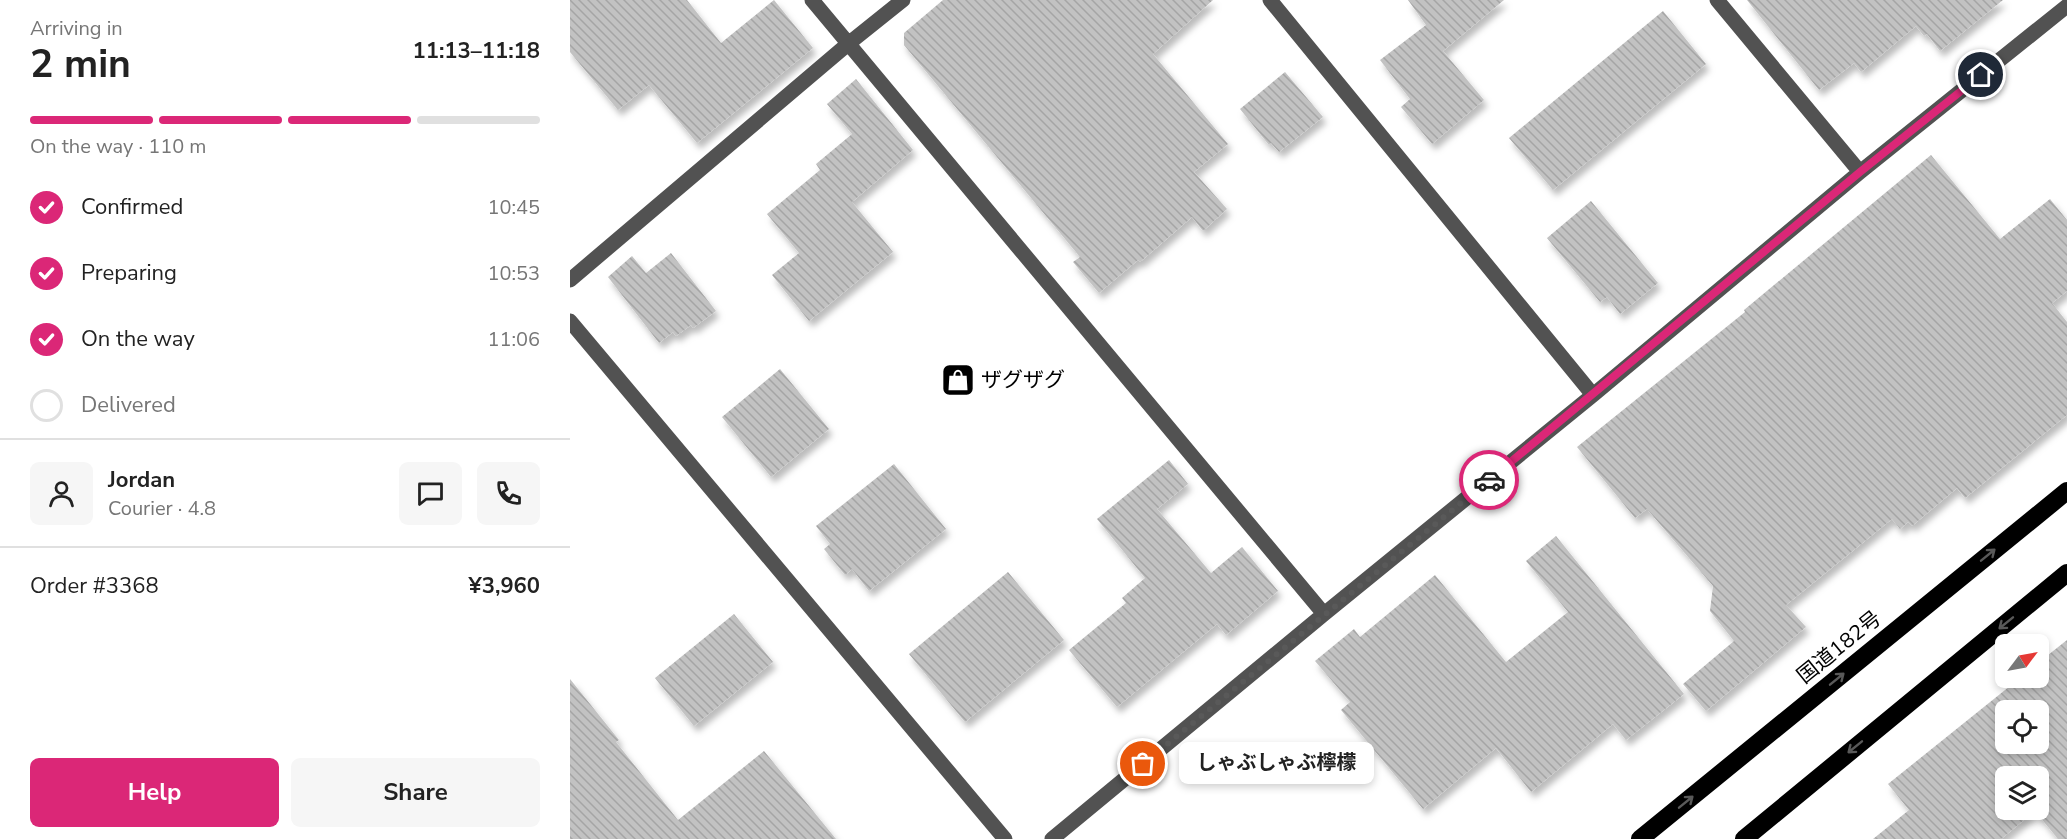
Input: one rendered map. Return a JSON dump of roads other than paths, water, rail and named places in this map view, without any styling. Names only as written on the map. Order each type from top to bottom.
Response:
[{"type":"highway","name":"国道182号","points":[[1640,839],[2067,491]]},
{"type":"highway","points":[[1744,839],[2067,573]]},
{"type":"street","points":[[812,0],[1324,614]]},
{"type":"street","points":[[570,280],[903,0]]},
{"type":"street","points":[[1270,0],[1593,395]]},
{"type":"street","points":[[1717,0],[1860,172]]},
{"type":"street","points":[[1052,839],[1593,395],[1860,172],[2067,6]]},
{"type":"street","points":[[570,321],[1005,839]]},
{"type":"place","name":"ザグザグ","points":[[958,380]]},
{"type":"place","name":"しゃぶしゃぶ檸檬","points":[[1143,764]]}]
